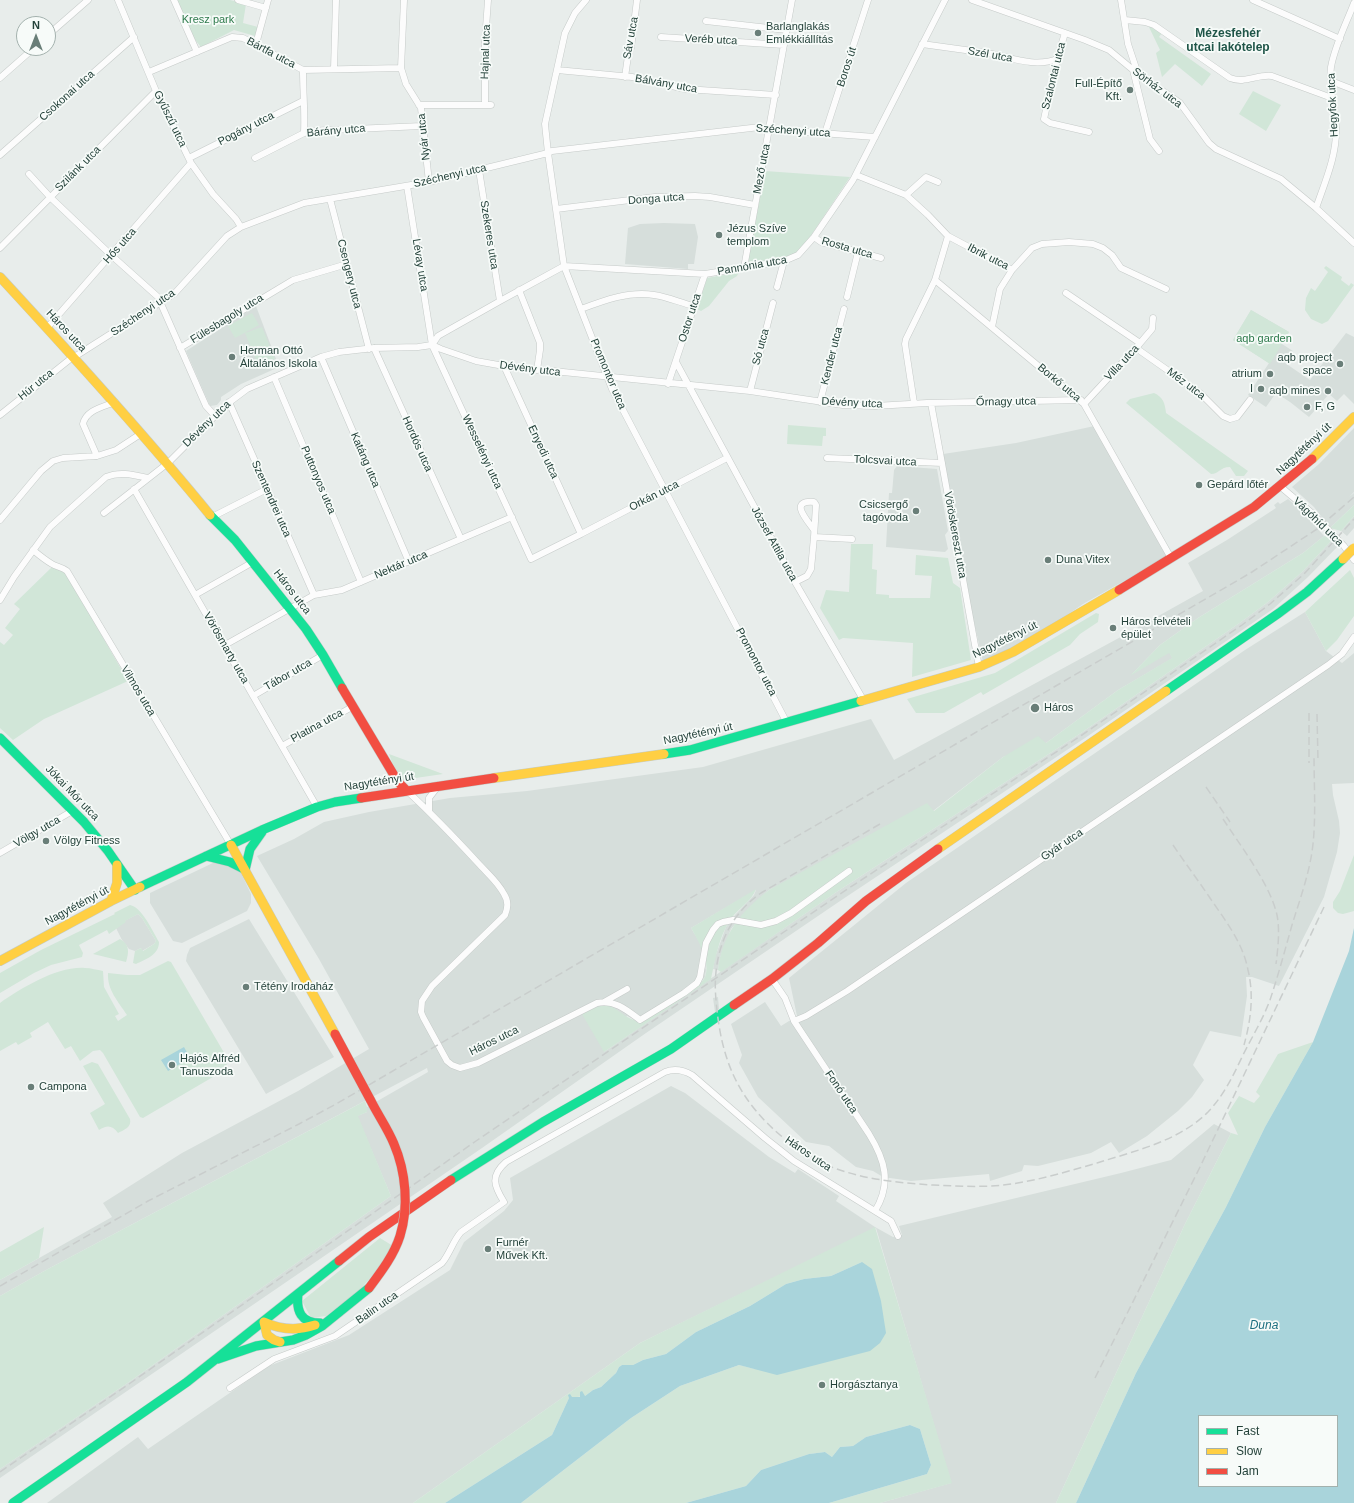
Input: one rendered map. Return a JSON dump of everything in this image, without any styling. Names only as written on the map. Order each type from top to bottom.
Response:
[{"type":"main road","name":"Háros utca","points":[[0,277],[115,402],[212,517],[235,540],[290,608],[323,655],[352,707],[398,782],[406,790]]},
{"type":"main road","name":"Nagytétényi út","points":[[0,961],[111,901],[262,830],[317,807],[335,802],[406,790],[690,750],[979,667],[1032,642],[1254,507],[1281,487],[1321,451],[1354,418]]},
{"type":"main road","points":[[13,1503],[156,1405],[216,1360],[369,1237],[476,1164],[543,1122],[671,1049],[772,979],[818,943],[866,901],[910,868],[1279,613],[1307,592],[1354,548]]},
{"type":"main road","name":"Jókai Mór utca","points":[[0,738],[74,810],[94,833],[135,890]]},
{"type":"main road","points":[[245,870],[247,854],[262,830]]},
{"type":"main road","points":[[216,1360],[256,1346],[293,1340],[306,1335],[322,1326],[369,1288],[391,1258],[398,1244],[404,1222],[405,1202],[404,1182],[400,1162],[394,1144],[231,845]]},
{"type":"main road","points":[[206,856],[236,863],[245,870]]},
{"type":"main road","points":[[111,901],[116,883],[117,865]]},
{"type":"main road","points":[[298,1294],[297,1304],[302,1317],[312,1323],[321,1323]]},
{"type":"main road","points":[[264,1322],[274,1327],[292,1330],[307,1328],[336,1315]]},
{"type":"main road","points":[[264,1322],[267,1335],[280,1342]]},
{"type":"street","points":[[56,28],[88,0]]},
{"type":"street","name":"Gyűszű utca","points":[[118,0],[156,91],[190,160],[209,190],[236,219],[241,227]]},
{"type":"street","points":[[174,0],[198,52]]},
{"type":"street","points":[[238,0],[266,8]]},
{"type":"street","points":[[256,44],[268,0]]},
{"type":"street","points":[[334,69],[336,0]]},
{"type":"street","name":"Nyár utca","points":[[404,0],[402,68],[406,84],[421,108],[429,182]]},
{"type":"street","name":"Hajnal utca","points":[[419,105],[488,105],[484,42],[488,0]]},
{"type":"street","name":"Promontor utca","points":[[586,0],[575,13],[565,32],[545,124],[564,266],[612,389],[788,723]]},
{"type":"street","name":"Sáv utca","points":[[624,77],[631,48],[637,0]]},
{"type":"street","name":"Mező utca","points":[[744,268],[792,0]]},
{"type":"street","name":"Boros út","points":[[825,134],[868,0]]},
{"type":"street","name":"Pannónia utca","points":[[564,266],[704,274],[784,261],[798,255],[814,237],[856,175],[945,0]]},
{"type":"street","name":"Sörház utca","points":[[972,0],[1086,40],[1109,50],[1135,72],[1180,103],[1216,149],[1275,175],[1290,185],[1354,243]]},
{"type":"street","points":[[1121,0],[1128,44],[1150,139],[1159,151]]},
{"type":"street","points":[[1253,0],[1340,39]]},
{"type":"street","name":"Hegyfok utca","points":[[1316,208],[1330,166],[1336,142],[1331,81],[1332,62],[1354,3]]},
{"type":"street","points":[[1124,20],[1145,22],[1154,25],[1235,80],[1247,80],[1272,76],[1332,98]]},
{"type":"street","points":[[706,21],[787,30]]},
{"type":"street","name":"Szalontai utca","points":[[1065,33],[1057,59],[1044,119],[1050,123],[1089,132]]},
{"type":"street","name":"Csokonai utca","points":[[0,156],[134,37]]},
{"type":"street","name":"Bártfa utca","points":[[148,72],[232,37],[244,38],[303,70],[402,68]]},
{"type":"street","name":"Veréb utca","points":[[661,37],[784,45]]},
{"type":"street","name":"Szél utca","points":[[922,44],[989,54],[1026,62],[1047,62],[1057,59]]},
{"type":"street","points":[[0,78],[25,56]]},
{"type":"street","points":[[303,70],[302,101],[305,108],[304,133]]},
{"type":"street","name":"Bálvány utca","points":[[557,70],[624,77],[685,89],[776,95]]},
{"type":"street","points":[[1331,81],[1354,90]]},
{"type":"street","name":"Szilánk utca","points":[[0,248],[156,91]]},
{"type":"street","name":"Pogány utca","points":[[190,160],[302,101]]},
{"type":"street","name":"Bárány utca","points":[[256,158],[308,131],[422,126]]},
{"type":"street","name":"Széchenyi utca","points":[[73,357],[175,293],[227,236],[241,227],[304,203],[429,182],[552,151],[764,127],[825,134],[875,137]]},
{"type":"street","name":"Hős utca","points":[[47,328],[111,256],[190,160]]},
{"type":"street","name":"Szekeres utca","points":[[478,170],[500,300]]},
{"type":"street","points":[[29,174],[50,197],[111,256],[158,297],[180,348]]},
{"type":"street","name":"Ibrik utca","points":[[856,175],[906,195],[948,236],[1012,270],[1035,246],[1063,242],[1093,244],[1103,248],[1112,255],[1121,268],[1166,289]]},
{"type":"street","points":[[906,195],[926,177],[938,182]]},
{"type":"street","name":"Lévay utca","points":[[407,186],[432,345]]},
{"type":"street","name":"Donga utca","points":[[556,209],[655,198],[695,196],[710,197],[755,205]]},
{"type":"street","name":"Csengery utca","points":[[330,199],[371,349]]},
{"type":"street","points":[[914,404],[905,344],[906,339],[934,280],[948,236]]},
{"type":"street","name":"Rosta utca","points":[[814,237],[821,242],[881,258]]},
{"type":"street","points":[[847,297],[858,252]]},
{"type":"street","points":[[777,287],[784,261]]},
{"type":"street","name":"Fülesbagoly utca","points":[[215,416],[206,406],[180,348],[280,286],[293,280],[347,264]]},
{"type":"street","points":[[432,345],[438,336],[500,300],[564,266]]},
{"type":"street","points":[[992,327],[1000,289],[1012,270]]},
{"type":"street","name":"Ostor utca","points":[[668,384],[704,274]]},
{"type":"street","name":"Borkő utca","points":[[934,280],[1083,402],[1171,558]]},
{"type":"street","points":[[519,290],[540,343],[537,370]]},
{"type":"street","name":"Méz utca","points":[[1066,294],[1200,393],[1223,416],[1230,419],[1237,416],[1250,400]]},
{"type":"street","points":[[581,309],[610,298],[638,295],[653,295],[694,306]]},
{"type":"street","name":"Só utca","points":[[750,391],[773,303]]},
{"type":"street","name":"Kender utca","points":[[820,402],[844,309]]},
{"type":"street","name":"Villa utca","points":[[1083,402],[1138,346],[1152,329],[1153,318]]},
{"type":"street","name":"Dévény utca","points":[[104,513],[168,463],[229,402],[247,389],[321,357],[339,352],[432,345],[476,361],[537,370],[750,391],[843,405],[875,406],[931,403]]},
{"type":"street","name":"Wesselényi utca","points":[[432,345],[531,559]]},
{"type":"street","name":"Hordós utca","points":[[371,349],[461,539]]},
{"type":"street","name":"Húr utca","points":[[0,415],[73,357]]},
{"type":"street","name":"Katáng utca","points":[[321,357],[409,562]]},
{"type":"street","points":[[676,362],[688,385]]},
{"type":"street","name":"Enyedi utca","points":[[504,366],[580,535]]},
{"type":"street","name":"Puttonyos utca","points":[[274,377],[362,582]]},
{"type":"street","name":"József Attila utca","points":[[688,385],[795,582],[864,701]]},
{"type":"street","points":[[97,456],[83,424],[84,420],[91,412],[115,402]]},
{"type":"street","name":"Szentendrei utca","points":[[229,402],[314,595]]},
{"type":"street","name":"Őrnagy utca","points":[[931,403],[1083,402]]},
{"type":"street","name":"Vöröskereszt utca","points":[[931,403],[979,667]]},
{"type":"street","points":[[0,520],[42,471],[53,461],[64,458],[97,456],[116,450],[142,433]]},
{"type":"street","name":"Orkán utca","points":[[531,559],[727,458]]},
{"type":"street","name":"Tolcsvai utca","points":[[827,458],[942,463]]},
{"type":"street","points":[[0,600],[14,577],[50,527],[106,477],[122,473],[148,478]]},
{"type":"street","name":"Vágóhíd utca","points":[[1281,487],[1313,514],[1344,546],[1354,560]]},
{"type":"street","name":"Vörösmarty utca","points":[[134,489],[317,807]]},
{"type":"street","points":[[212,517],[267,489]]},
{"type":"street","name":"Nektár utca","points":[[224,645],[314,595],[342,590],[512,517]]},
{"type":"street","points":[[795,582],[806,576],[811,569],[814,534],[852,540]]},
{"type":"street","name":"Vilmos utca","points":[[33,550],[48,562],[67,571],[231,845]]},
{"type":"street","points":[[195,595],[253,562]]},
{"type":"street","name":"Gyár utca","points":[[794,1021],[806,1016],[846,991],[1328,665],[1342,654],[1354,637]]},
{"type":"street","name":"Tábor utca","points":[[253,696],[323,655]]},
{"type":"street","name":"Platina utca","points":[[282,746],[352,707]]},
{"type":"street","points":[[429,811],[429,798],[439,785]]},
{"type":"street","name":"Háros utca","points":[[406,790],[429,811],[500,887],[505,894],[507,903],[505,915],[501,920],[432,986],[422,1001],[421,1012],[423,1018],[447,1061],[460,1068],[471,1065],[591,1005],[604,1002],[627,989]]},
{"type":"street","name":"Völgy utca","points":[[0,853],[74,810]]},
{"type":"street","points":[[604,1002],[617,1004],[640,1020],[692,988],[697,983],[700,977],[704,950],[713,930],[718,924],[733,920],[761,925],[776,921],[791,913],[849,871]]},
{"type":"street","name":"Fonó utca","points":[[772,979],[785,998],[794,1021],[869,1134],[879,1153],[884,1169],[885,1180],[884,1192],[875,1211]]},
{"type":"street","name":"Háros utca","points":[[504,1202],[497,1191],[495,1180],[496,1173],[506,1162],[665,1072],[679,1070],[686,1071],[692,1075],[794,1161],[891,1221],[894,1224],[898,1236]]},
{"type":"street","name":"Balin utca","points":[[230,1388],[274,1359],[322,1342],[351,1326],[442,1263],[447,1257],[457,1236],[461,1232],[504,1202]]},
{"type":"shaded area","points":[[640,224],[695,224],[698,237],[694,264],[688,264],[688,269],[625,264],[628,228]]},
{"type":"shaded area","name":"Herman Ottó Általános Iskola","points":[[256,306],[279,367],[241,384],[221,397],[221,400],[217,405],[210,406],[186,351]]},
{"type":"shaded area","points":[[1251,310],[1289,332],[1282,344],[1293,351],[1285,363],[1310,380],[1346,333],[1354,337],[1354,404],[1344,394],[1337,401],[1329,394],[1309,417],[1276,393],[1266,407],[1248,395],[1269,363],[1233,340]]},
{"type":"shaded area","points":[[1099,425],[1170,555],[1083,604],[1034,638],[983,662],[968,595],[943,454],[1016,443]]},
{"type":"shaded area","points":[[1354,428],[1354,492],[1349,497],[1354,493],[1354,505],[1330,528],[1314,507],[1292,487],[1319,464]]},
{"type":"shaded area","name":"Csicsergő tagóvoda","points":[[897,466],[937,469],[948,531],[945,535],[948,549],[945,552],[886,547],[889,493],[892,493],[894,470]]},
{"type":"shaded area","points":[[1288,499],[1302,511],[1324,536],[1303,553],[1198,618],[1160,645],[1132,674],[1169,652],[1173,658],[1118,690],[1046,743],[1003,757],[933,811],[769,890],[748,909],[731,929],[720,958],[718,970],[713,969],[715,957],[726,927],[754,895],[756,890],[691,928],[702,946],[706,970],[705,977],[699,984],[643,1022],[627,1016],[604,1052],[838,891],[1081,733],[1241,622],[1268,602],[1302,572],[1333,539],[1339,545],[1308,577],[1273,609],[1085,738],[843,899],[646,1033],[482,1148],[0,1478],[0,1469],[129,1382],[391,1196],[357,1116],[367,1112],[367,1107],[428,1072],[427,1068],[46,1270],[0,1296],[0,1280],[112,1217],[103,1203],[182,1153],[298,1091],[369,1049],[319,959],[257,856],[294,839],[324,822],[369,812],[450,798],[527,791],[703,767],[871,719],[894,760],[1203,591],[1188,563],[1276,508],[1274,505],[1278,502],[1280,504]]},
{"type":"shaded area","points":[[1354,516],[1354,528],[1347,536],[1341,531]]},
{"type":"shaded area","points":[[1305,612],[1326,651],[1342,663],[1354,653],[1354,783],[1332,784],[1340,833],[1337,852],[1324,897],[1279,986],[1252,977],[1246,977],[1247,996],[1241,1037],[1210,1031],[1193,1065],[1204,1080],[1192,1097],[1178,1111],[1147,1136],[1119,1153],[1111,1142],[1091,1153],[1038,1166],[1024,1165],[1022,1171],[990,1181],[989,1174],[911,1181],[883,1177],[873,1171],[856,1167],[829,1146],[806,1142],[758,1097],[739,1063],[742,1055],[731,1024],[765,1002],[781,1026],[797,1016],[789,978],[906,883],[1245,650]]},
{"type":"shaded area","points":[[215,862],[239,869],[251,894],[251,903],[247,911],[182,943],[173,941],[150,903],[150,893]]},
{"type":"shaded area","points":[[138,914],[156,941],[154,944],[142,951],[141,948],[135,951],[129,949],[122,940],[116,928],[124,921]]},
{"type":"shaded area","points":[[249,919],[334,1057],[266,1094],[186,961],[190,948]]},
{"type":"shaded area","points":[[718,997],[719,1009],[715,1012],[713,998]]},
{"type":"shaded area","points":[[671,1086],[685,1093],[769,1157],[795,1173],[798,1169],[839,1196],[836,1201],[893,1237],[902,1235],[899,1226],[1171,1160],[1214,1124],[1231,1133],[1185,1224],[1056,1503],[880,1503],[951,1483],[876,1228],[640,1343],[413,1503],[47,1503],[138,1437],[148,1449],[269,1366],[349,1335],[450,1270],[464,1242],[504,1211],[513,1200],[510,1178]]},
{"type":"green space","name":"Kresz park","points":[[177,0],[230,0],[246,4],[243,23],[258,27],[255,36],[234,30],[201,47],[191,35]]},
{"type":"green space","points":[[1151,26],[1162,33],[1159,37],[1211,74],[1202,86],[1175,64],[1162,77],[1156,53],[1160,50],[1149,27]]},
{"type":"green space","points":[[1253,91],[1281,105],[1266,131],[1239,114]]},
{"type":"green space","points":[[765,171],[850,177],[808,240],[797,252],[788,257],[750,263],[748,260]]},
{"type":"green space","points":[[1326,266],[1342,277],[1341,280],[1349,286],[1351,283],[1354,285],[1328,321],[1322,324],[1311,319],[1305,310],[1306,298],[1311,288],[1315,291],[1328,272],[1324,268]]},
{"type":"green space","points":[[739,272],[737,276],[729,281],[709,306],[701,311],[697,309],[707,278]]},
{"type":"green space","name":"aqb garden","points":[[1251,310],[1289,332],[1270,364],[1233,340]]},
{"type":"green space","points":[[252,313],[259,325],[235,338],[228,326]]},
{"type":"green space","points":[[262,327],[275,359],[258,365],[245,333]]},
{"type":"green space","points":[[1154,393],[1160,396],[1163,401],[1166,413],[1248,471],[1244,476],[1236,476],[1230,467],[1211,474],[1126,403],[1130,399]]},
{"type":"green space","points":[[788,425],[826,428],[826,436],[823,436],[822,446],[787,444]]},
{"type":"green space","points":[[1354,505],[1354,516],[1341,531],[1330,528]]},
{"type":"green space","points":[[1324,536],[1333,539],[1302,572],[1268,602],[1241,622],[1081,733],[838,891],[721,972],[718,970],[720,957],[734,925],[750,906],[769,890],[927,803],[934,811],[1003,757],[1038,736],[1046,743],[1118,690],[1172,658],[1169,653],[1130,676],[1160,645],[1198,618],[1303,553]]},
{"type":"green space","points":[[851,544],[873,544],[872,569],[877,570],[876,594],[889,595],[889,598],[930,598],[932,576],[915,575],[916,555],[948,558],[953,583],[960,588],[971,660],[912,677],[913,643],[843,638],[839,640],[820,608],[826,590],[849,592]]},
{"type":"green space","points":[[52,567],[65,572],[128,681],[44,719],[13,740],[0,728],[0,642],[4,645],[13,635],[5,628],[20,609],[14,604]]},
{"type":"green space","points":[[1350,570],[1354,578],[1354,616],[1337,640],[1326,651],[1305,612]]},
{"type":"green space","points":[[1096,613],[1099,614],[1098,622],[1080,634],[1070,645],[983,695],[981,692],[944,713],[916,713],[907,699],[995,673]]},
{"type":"green space","points":[[389,754],[443,774],[402,780]]},
{"type":"green space","points":[[1354,855],[1354,911],[1343,914],[1338,913],[1333,908],[1333,902],[1340,891]]},
{"type":"green space","points":[[756,889],[749,900],[729,922],[721,938],[711,979],[604,1052],[582,1014],[594,1008],[610,1006],[633,1020],[643,1022],[699,985],[705,977],[706,965],[703,952],[691,928]]},
{"type":"green space","points":[[130,905],[139,910],[143,915],[159,942],[157,950],[151,956],[136,964],[133,963],[135,951],[141,948],[143,951],[156,941],[138,914],[125,921],[126,922],[109,934],[107,930],[79,945],[83,953],[82,957],[51,965],[0,993],[0,973],[41,950],[115,914],[114,913]]},
{"type":"green space","points":[[120,939],[126,944],[128,949],[126,962],[93,954]]},
{"type":"green space","points":[[168,961],[171,962],[226,1056],[227,1065],[225,1070],[219,1075],[218,1074],[143,1118],[140,1117],[103,1053],[100,1050],[93,1051],[80,1061],[71,1046],[65,1049],[48,1022],[30,1033],[32,1037],[18,1045],[16,1042],[0,1051],[0,1003],[40,979],[74,968],[87,968],[103,971],[104,987],[119,1014],[115,1016],[118,1021],[127,1015],[111,990],[108,973],[140,975]]},
{"type":"green space","points":[[1313,1042],[1265,1127],[1226,1207],[1136,1373],[1076,1503],[1056,1503],[1185,1224],[1231,1133],[1238,1135],[1228,1113],[1239,1096],[1254,1103],[1260,1096],[1256,1092],[1278,1054]]},
{"type":"green space","points":[[92,1062],[98,1064],[130,1119],[129,1126],[118,1133],[111,1127],[104,1127],[99,1130],[90,1113],[105,1104],[83,1066]]},
{"type":"green space","points":[[365,1101],[367,1112],[358,1116],[391,1196],[129,1382],[0,1469],[0,1296],[46,1270]]},
{"type":"green space","points":[[44,1227],[39,1258],[0,1280],[0,1252]]},
{"type":"green space","points":[[875,1227],[952,1483],[880,1503],[829,1503],[927,1474],[931,1465],[920,1429],[910,1425],[866,1437],[853,1446],[840,1447],[832,1457],[825,1452],[809,1454],[761,1470],[746,1486],[686,1503],[521,1503],[631,1418],[680,1386],[739,1365],[755,1369],[862,1262],[831,1276],[804,1279],[786,1284],[750,1306],[696,1332],[666,1354],[643,1360],[633,1365],[622,1365],[601,1387],[593,1390],[585,1396],[569,1398],[552,1435],[445,1503],[413,1503],[640,1343]]},
{"type":"green space","points":[[380,1238],[393,1246],[386,1260],[357,1293],[326,1316],[311,1318],[302,1301]]},
{"type":"water","name":"Duna","points":[[1354,928],[1354,1503],[1076,1503],[1136,1373],[1226,1207],[1265,1127],[1313,1042],[1349,951]]},
{"type":"water","points":[[184,1047],[190,1058],[168,1071],[161,1060]]},
{"type":"water","points":[[862,1262],[872,1269],[881,1301],[886,1333],[880,1343],[870,1351],[777,1375],[739,1365],[680,1386],[631,1418],[521,1503],[445,1503],[552,1435],[569,1398],[568,1395],[570,1394],[572,1397],[580,1397],[580,1392],[582,1391],[585,1396],[593,1390],[601,1387],[622,1365],[633,1365],[643,1360],[666,1354],[696,1332],[750,1306],[786,1284],[804,1279],[831,1276]]},
{"type":"water","points":[[910,1425],[920,1429],[931,1465],[927,1474],[829,1503],[686,1503],[746,1486],[761,1470],[809,1454],[825,1452],[832,1457],[840,1447],[853,1446],[866,1437]]},
{"type":"railway","points":[[0,1286],[148,1201],[336,1104],[1252,572],[1317,529],[1354,497]]},
{"type":"railway","points":[[0,1472],[129,1384],[476,1141],[840,894],[1082,735],[1242,625],[1270,604],[1304,574],[1354,519]]},
{"type":"railway","points":[[1309,713],[1309,763]]},
{"type":"railway","points":[[1317,714],[1318,761]]},
{"type":"railway","points":[[880,824],[761,893],[738,914],[724,940],[716,969],[715,984],[718,1022],[728,1061],[744,1095],[769,1125],[796,1147],[829,1166],[854,1174],[893,1182],[962,1186],[1001,1185],[1022,1182],[1044,1178],[1076,1169],[1156,1144],[1184,1131],[1208,1112],[1219,1099],[1232,1078],[1270,1000],[1310,865],[1315,811],[1314,755]]},
{"type":"railway","points":[[1206,787],[1230,822]]},
{"type":"railway","points":[[1223,819],[1254,865],[1273,903],[1277,915],[1278,927],[1276,964]]},
{"type":"railway","points":[[1173,845],[1227,923],[1238,941],[1246,960],[1250,979],[1251,1008],[1244,1045]]},
{"type":"railway","points":[[1095,1378],[1200,1167],[1324,907]]},
{"type":"traffic: fast","points":[[210,515],[235,540],[306,629],[342,688]]},
{"type":"traffic: fast","points":[[1166,691],[1279,613],[1307,592],[1343,559]]},
{"type":"traffic: fast","points":[[664,754],[690,750],[861,701]]},
{"type":"traffic: fast","points":[[0,738],[84,822],[108,851],[135,890]]},
{"type":"traffic: fast","points":[[140,887],[262,830],[317,807],[335,802],[361,798]]},
{"type":"traffic: fast","points":[[245,870],[250,849],[262,832]]},
{"type":"traffic: fast","points":[[206,856],[230,862],[244,869]]},
{"type":"traffic: fast","points":[[451,1180],[543,1122],[671,1049],[734,1005]]},
{"type":"traffic: fast","points":[[13,1503],[187,1382],[339,1261]]},
{"type":"traffic: fast","points":[[218,1359],[256,1346],[293,1340],[306,1335],[322,1326],[369,1288]]},
{"type":"traffic: fast","points":[[298,1294],[298,1306],[301,1315],[308,1321],[320,1323]]},
{"type":"traffic: slow","points":[[0,277],[107,394],[210,515]]},
{"type":"traffic: slow","points":[[1312,459],[1354,417]]},
{"type":"traffic: slow","points":[[1343,559],[1354,548]]},
{"type":"traffic: slow","points":[[861,701],[979,667],[1013,652],[1119,590]]},
{"type":"traffic: slow","points":[[938,849],[1166,691]]},
{"type":"traffic: slow","points":[[494,778],[664,754]]},
{"type":"traffic: slow","points":[[231,845],[335,1034]]},
{"type":"traffic: slow","points":[[111,901],[117,883],[117,865]]},
{"type":"traffic: slow","points":[[0,961],[140,887]]},
{"type":"traffic: slow","points":[[264,1322],[277,1327],[289,1329],[315,1325]]},
{"type":"traffic: slow","points":[[264,1322],[267,1335],[280,1342]]},
{"type":"traffic: jam","points":[[1119,590],[1254,507],[1312,459]]},
{"type":"traffic: jam","points":[[342,688],[398,782],[406,790]]},
{"type":"traffic: jam","points":[[361,798],[494,778]]},
{"type":"traffic: jam","points":[[734,1005],[772,979],[818,943],[866,901],[938,849]]},
{"type":"traffic: jam","points":[[335,1034],[392,1138],[404,1178],[405,1213],[400,1236],[391,1257],[369,1288]]},
{"type":"traffic: jam","points":[[339,1261],[369,1237],[451,1180]]},
{"type":"place","name":"Barlanglakás Emlékkiállítás","points":[[758,33]]},
{"type":"place","name":"Full-Építő Kft.","points":[[1130,90]]},
{"type":"place","name":"Jézus Szíve templom","points":[[719,235]]},
{"type":"place","name":"Herman Ottó Általános Iskola","points":[[232,357]]},
{"type":"place","name":"aqb project space","points":[[1340,364]]},
{"type":"place","name":"atrium","points":[[1270,374]]},
{"type":"place","name":"I","points":[[1261,389]]},
{"type":"place","name":"aqb mines","points":[[1328,391]]},
{"type":"place","name":"F, G","points":[[1307,407]]},
{"type":"place","name":"Gepárd lőtér","points":[[1199,485]]},
{"type":"place","name":"Csicsergő tagóvoda","points":[[916,511]]},
{"type":"place","name":"Duna Vitex","points":[[1048,560]]},
{"type":"place","name":"Háros felvételi épület","points":[[1113,628]]},
{"type":"place","name":"Háros","points":[[1035,708]]},
{"type":"place","name":"Völgy Fitness","points":[[46,841]]},
{"type":"place","name":"Tétény Irodaház","points":[[246,987]]},
{"type":"place","name":"Hajós Alfréd Tanuszoda","points":[[172,1065]]},
{"type":"place","name":"Campona","points":[[31,1087]]},
{"type":"place","name":"Furnér Művek Kft.","points":[[488,1249]]},
{"type":"place","name":"Horgásztanya","points":[[822,1385]]},
{"type":"district","name":"Mézesfehér utcai lakótelep","points":[[1228,41]]}]
